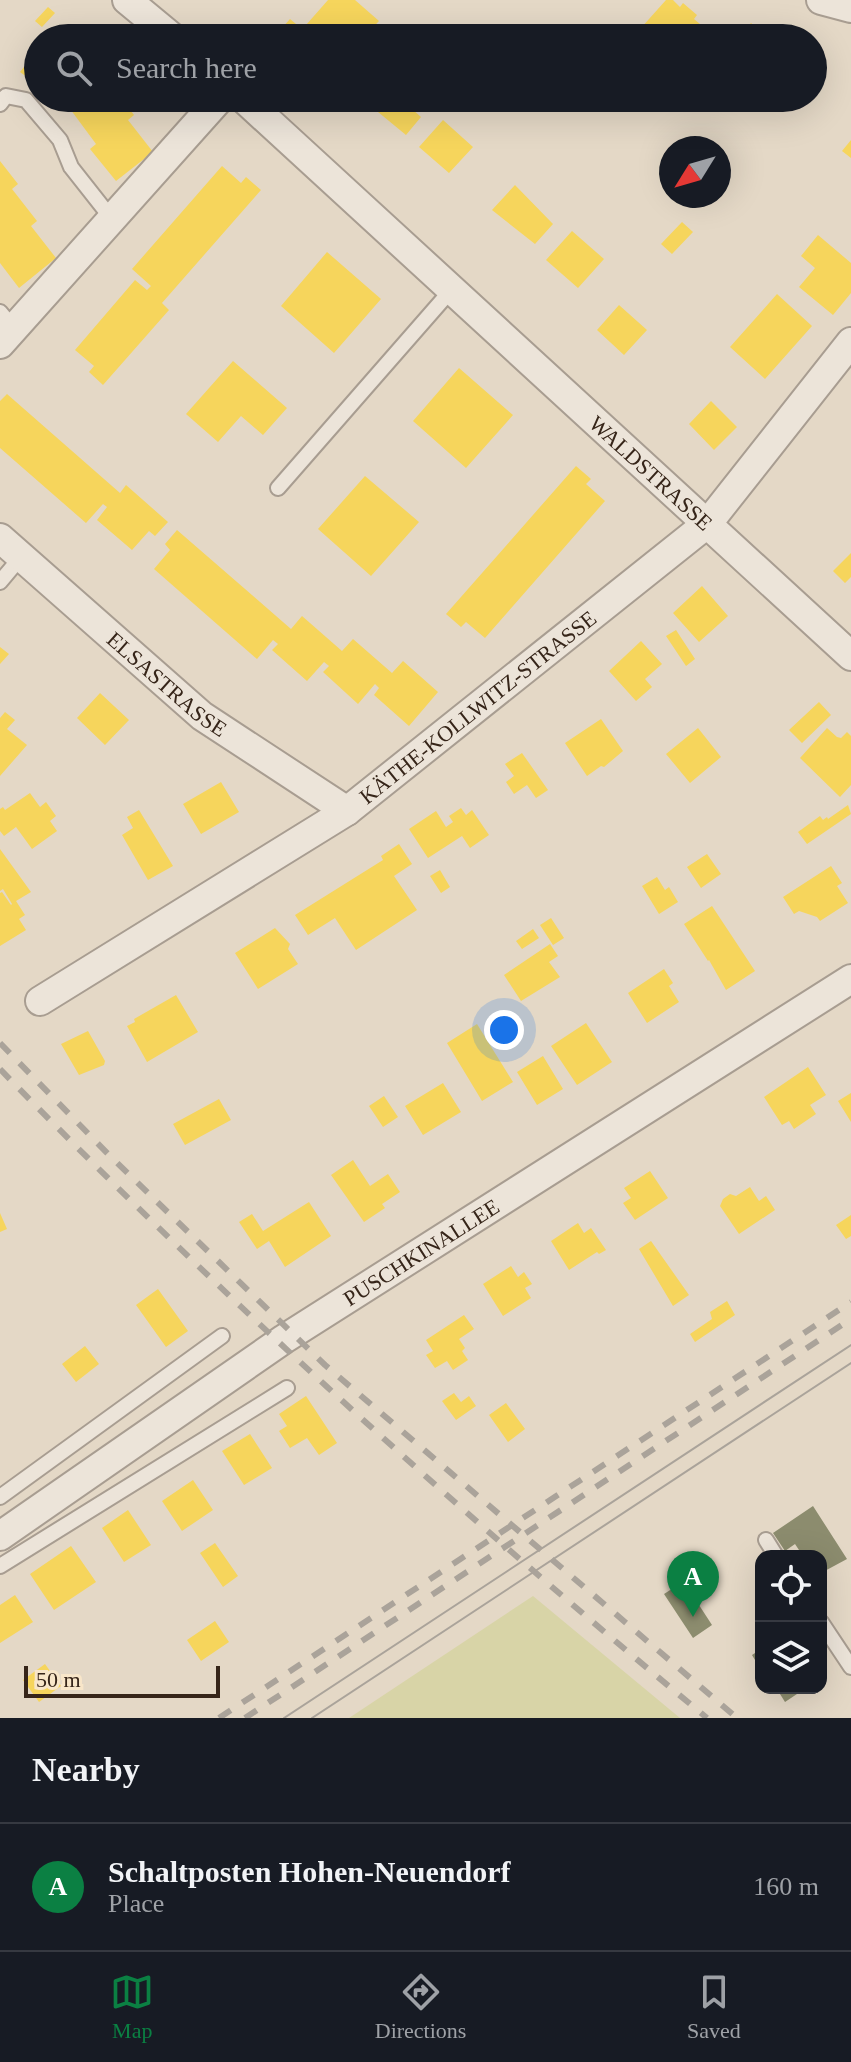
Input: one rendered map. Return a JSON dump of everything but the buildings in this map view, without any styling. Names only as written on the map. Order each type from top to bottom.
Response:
[{"type":"street","points":[[127,0],[156,24]]},
{"type":"street","points":[[821,0],[851,8]]},
{"type":"street","points":[[5,328],[112,219],[208,112]]},
{"type":"street","name":"WALDSTRASSE","points":[[258,112],[851,656]]},
{"type":"street","name":"KÄTHE-KOLLWITZ-STRASSE","points":[[40,1001],[347,811],[708,523],[851,342]]},
{"type":"street","name":"ELSASTRASSE","points":[[0,538],[202,716],[347,811]]},
{"type":"street","name":"PUSCHKINALLEE","points":[[0,1536],[284,1339],[851,979]]},
{"type":"lane","points":[[0,104],[6,96],[24,100]]},
{"type":"lane","points":[[36,112],[60,140],[71,167],[112,219]]},
{"type":"lane","points":[[278,488],[453,288]]},
{"type":"lane","points":[[0,582],[21,557]]},
{"type":"lane","points":[[0,1497],[222,1336]]},
{"type":"lane","points":[[0,1566],[287,1388]]},
{"type":"lane","points":[[766,1540],[772,1550]]},
{"type":"lane","points":[[827,1631],[851,1667]]},
{"type":"shaded area","points":[[533,1596],[680,1718],[349,1718]]},
{"type":"tram line","points":[[284,1718],[851,1345]]},
{"type":"tram line","points":[[312,1718],[851,1363]]},
{"type":"railway","points":[[0,1043],[111,1157],[325,1365],[737,1718]]},
{"type":"railway","points":[[0,1069],[170,1239],[344,1403],[707,1718]]},
{"type":"railway","points":[[219,1718],[851,1302]]},
{"type":"railway","points":[[245,1718],[851,1319]]},
{"type":"place","name":"Schaltposten Hohen-Neuendorf","points":[[693,1617]]}]
